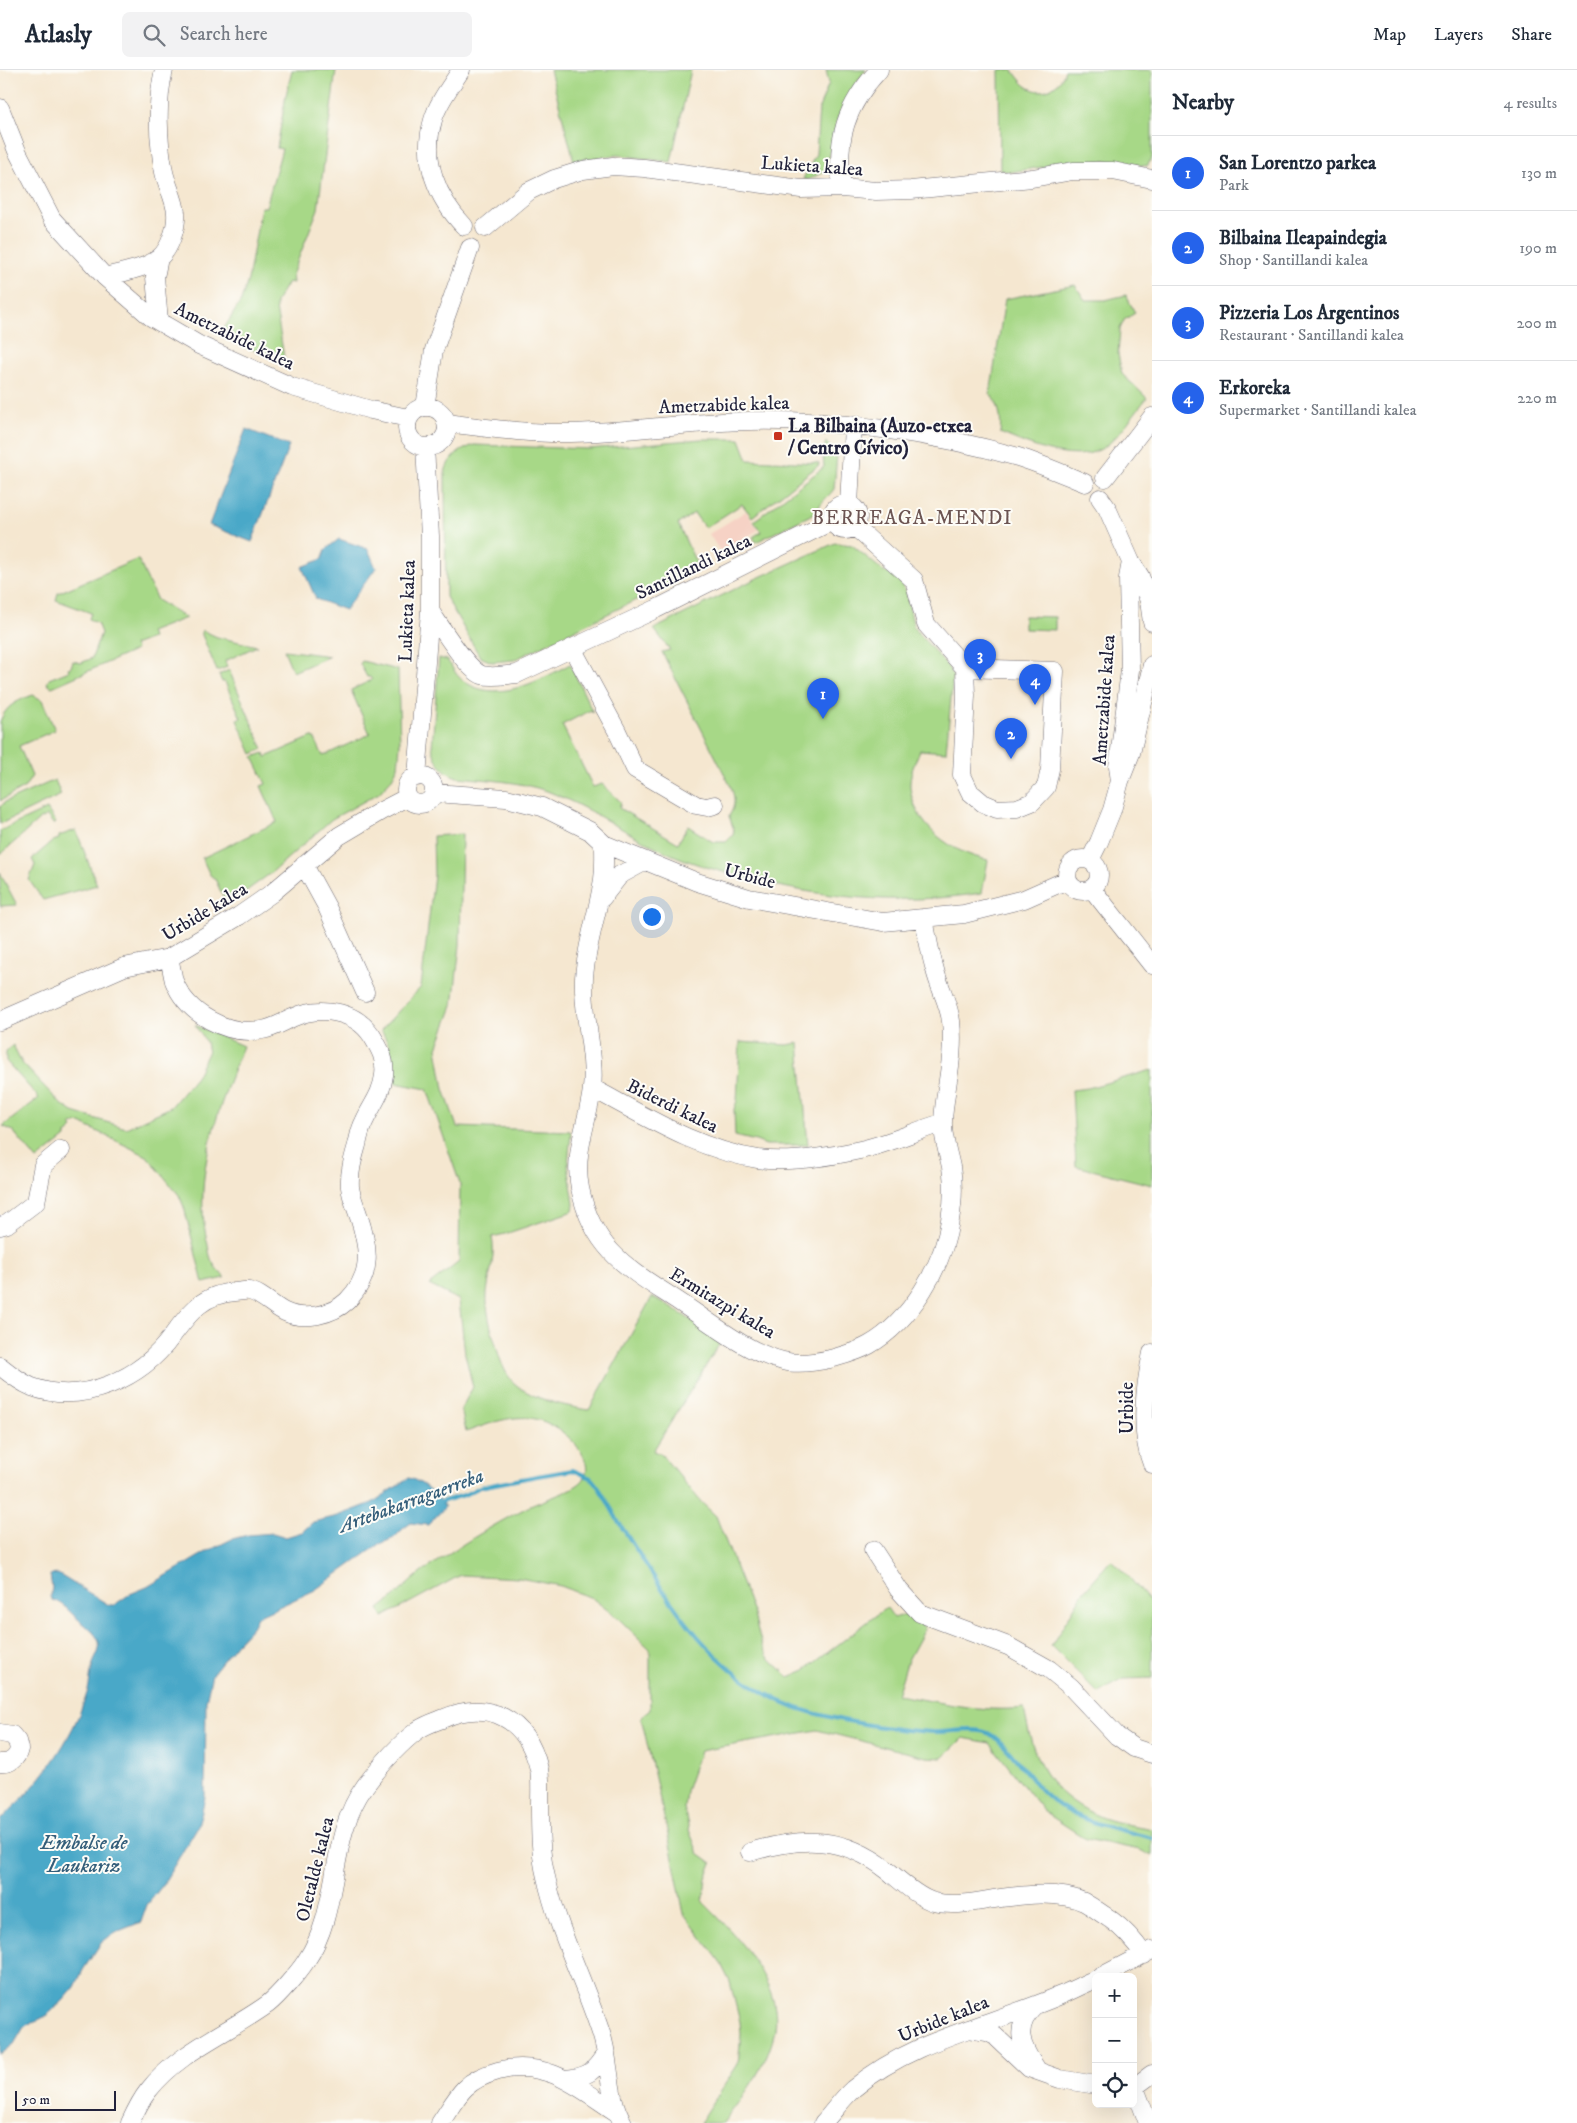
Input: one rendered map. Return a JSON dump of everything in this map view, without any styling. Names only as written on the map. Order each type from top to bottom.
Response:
[{"type":"street","points":[[128,297],[166,250],[173,232],[176,211],[164,172],[159,123],[164,70]]},
{"type":"street","points":[[461,70],[440,104],[433,120],[429,136],[429,155],[431,172],[445,204],[464,226]]},
{"type":"street","points":[[842,188],[839,165],[841,142],[846,121],[853,103],[865,84],[879,70]]},
{"type":"street","name":"Ametzabide kalea","points":[[0,108],[17,151],[52,219],[105,277],[159,321],[199,345],[292,387],[371,410],[408,418]]},
{"type":"street","name":"Lukieta kalea","points":[[485,228],[529,191],[554,178],[583,170],[613,166],[644,168],[801,189],[842,188],[876,191],[911,190],[1032,178],[1073,171],[1113,170],[1152,179]]},
{"type":"street","points":[[475,222],[485,228],[487,235],[484,243],[478,248],[466,246],[461,238],[464,226],[475,222]]},
{"type":"street","points":[[425,407],[434,350],[470,248]]},
{"type":"street","points":[[105,277],[152,267]]},
{"type":"street","points":[[152,267],[159,321]]},
{"type":"street","points":[[425,407],[441,412],[447,429],[442,440],[425,447],[414,442],[409,437],[407,424],[412,412],[425,407]]},
{"type":"street","points":[[1104,478],[1152,417]]},
{"type":"street","name":"Ametzabide kalea","points":[[446,423],[536,433],[571,433],[748,421],[853,426],[934,437],[1019,457],[1085,483]]},
{"type":"street","points":[[849,505],[853,426]]},
{"type":"street","name":"Lukieta kalea","points":[[417,777],[430,611],[430,536],[425,447]]},
{"type":"street","points":[[1100,498],[1106,494],[1108,487],[1104,478],[1094,475],[1085,483],[1085,490],[1090,496],[1100,498],[1107,508],[1131,562],[1140,576],[1149,600],[1152,622]]},
{"type":"street","points":[[841,504],[849,505],[858,514],[854,526],[850,529],[842,530],[834,525],[832,521],[834,509],[841,504]]},
{"type":"street","name":"Santillandi kalea","points":[[430,611],[468,666],[480,674],[496,677],[517,674],[656,610],[832,521]]},
{"type":"street","points":[[854,526],[914,580],[926,624],[965,668],[966,695],[962,775],[970,792],[983,803],[997,809],[1016,808],[1032,802],[1046,787],[1050,769],[1055,670],[965,668]]},
{"type":"street","name":"Ametzabide kalea","points":[[1120,782],[1118,766],[1130,670],[1128,578],[1131,562]]},
{"type":"street","points":[[572,648],[617,731],[635,769],[696,805],[706,807],[715,805]]},
{"type":"street","points":[[1130,670],[1152,661]]},
{"type":"street","points":[[1130,670],[1151,675]]},
{"type":"street","name":"Ametzabide kalea","points":[[1090,860],[1109,818],[1120,782],[1146,714],[1151,675]]},
{"type":"street","points":[[417,777],[426,778],[430,780],[434,793],[432,798],[425,804],[416,804],[408,798],[408,785],[417,777]]},
{"type":"street","name":"Urbide","points":[[434,793],[506,798],[542,807],[590,831],[604,844],[644,862],[697,882],[749,898],[883,922],[964,914],[1024,900],[1067,880]]},
{"type":"street","name":"Urbide kalea","points":[[0,1021],[124,967],[169,958],[239,916],[272,893],[339,836],[381,811],[408,798]]},
{"type":"street","name":"Ermitazpi kalea","points":[[604,844],[603,884],[590,935],[584,978],[585,1022],[593,1071],[588,1113],[580,1138],[578,1164],[579,1180],[592,1225],[608,1251],[631,1270],[753,1350],[786,1362],[818,1362],[851,1353],[871,1344],[894,1326],[925,1289],[945,1243],[950,1220],[952,1192],[951,1169],[942,1123],[952,1059],[951,1018],[935,970],[924,918]]},
{"type":"street","points":[[604,864],[623,852]]},
{"type":"street","points":[[620,875],[623,852]]},
{"type":"street","points":[[1079,859],[1090,860],[1097,866],[1098,881],[1088,891],[1073,888],[1067,880],[1066,874],[1070,865],[1079,859]]},
{"type":"street","name":"Ermitazpi kalea","points":[[598,904],[608,887],[620,875],[644,862]]},
{"type":"street","points":[[304,865],[327,907],[365,992]]},
{"type":"street","points":[[1092,889],[1152,965]]},
{"type":"street","points":[[0,1366],[29,1386],[42,1390],[70,1393],[100,1387],[124,1378],[151,1361],[196,1306],[216,1295],[250,1291],[286,1313],[305,1317],[334,1309],[346,1302],[366,1275],[368,1258],[365,1235],[350,1188],[350,1173],[361,1130],[380,1094],[383,1084],[383,1054],[364,1028],[353,1018],[335,1011],[316,1011],[294,1017],[276,1027],[259,1031],[234,1030],[212,1022],[190,1007],[175,982],[169,958]]},
{"type":"street","name":"Biderdi kalea","points":[[592,1088],[690,1139],[720,1150],[759,1159],[815,1159],[862,1150],[942,1123]]},
{"type":"street","points":[[0,1226],[7,1224],[36,1202],[40,1192],[43,1165],[61,1150]]},
{"type":"street","name":"Urbide","points":[[1152,1353],[1148,1373],[1145,1429],[1152,1464]]},
{"type":"street","points":[[873,1550],[899,1590],[920,1613],[1008,1646],[1049,1669],[1071,1687],[1117,1736],[1134,1748],[1152,1754]]},
{"type":"street","name":"Oletalde kalea","points":[[130,2123],[143,2097],[159,2078],[195,2048],[270,2002],[306,1962],[319,1936],[332,1895],[335,1866],[346,1822],[364,1787],[394,1751],[420,1729],[454,1714],[473,1711],[487,1711],[503,1716],[514,1723],[533,1750],[540,1772],[540,1831],[544,1868],[552,1904],[602,2036],[620,2118]]},
{"type":"street","points":[[0,1733],[12,1735],[18,1743],[19,1749],[17,1756],[13,1760],[0,1763]]},
{"type":"street","points":[[750,1852],[782,1843],[811,1840],[834,1845],[860,1853],[879,1864],[914,1891],[932,1902],[952,1905],[1028,1895],[1059,1896],[1083,1902],[1120,1926],[1148,1952],[1108,1973]]},
{"type":"street","name":"Urbide kalea","points":[[823,2123],[852,2090],[875,2072],[911,2052],[1038,2004],[1092,1981]]},
{"type":"street","points":[[1020,2026],[1025,2017],[1038,2004]]},
{"type":"street","points":[[1002,2043],[1000,2030],[1003,2017],[1013,2020],[1020,2026],[1024,2048],[1035,2067],[1042,2072]]},
{"type":"street","points":[[968,2029],[987,2032],[1002,2043],[1023,2064],[1060,2079],[1092,2084]]},
{"type":"street","points":[[565,2079],[580,2078],[592,2072],[606,2053]]},
{"type":"street","points":[[440,2123],[465,2087],[487,2074],[512,2067],[545,2070],[565,2079],[620,2118]]},
{"type":"street","points":[[1137,2086],[1152,2074]]},
{"type":"street","points":[[1137,2096],[1148,2123]]},
{"type":"shaded area","points":[[746,511],[758,530],[721,553],[709,534]]},
{"type":"green space","points":[[292,70],[336,70],[318,209],[292,275],[293,283],[288,282],[276,302],[285,364],[220,335],[241,301],[248,280],[261,207],[266,207],[282,149],[277,148]]},
{"type":"green space","points":[[550,70],[691,70],[671,162],[618,155],[574,161]]},
{"type":"green space","points":[[826,70],[866,70],[852,89],[838,117],[827,167],[823,172],[808,180],[803,179],[816,154],[819,108],[829,83]]},
{"type":"green space","points":[[999,70],[1012,70],[1025,85],[1037,91],[1043,91],[1059,82],[1065,70],[1152,70],[1152,158],[1147,166],[1107,161],[1083,161],[1010,172],[1000,170]]},
{"type":"green space","points":[[1075,285],[1085,300],[1105,300],[1126,295],[1135,313],[1124,320],[1120,329],[1118,354],[1122,374],[1147,398],[1123,429],[1107,445],[1096,452],[1083,455],[1054,452],[1000,433],[999,412],[996,401],[990,394],[1005,299]]},
{"type":"green space","points":[[701,439],[740,439],[748,460],[819,463],[819,465],[752,517],[742,504],[705,528],[694,513],[678,524],[699,569],[514,660],[492,662],[480,657],[446,597],[445,473],[455,455],[474,445],[589,449]]},
{"type":"green space","points":[[826,442],[837,455],[834,489],[822,502],[817,512],[756,542],[753,537],[761,532],[754,521],[824,467],[823,455]]},
{"type":"green space","points":[[835,543],[852,545],[882,570],[898,579],[906,592],[914,628],[949,668],[953,677],[946,752],[920,750],[911,773],[910,787],[913,801],[919,814],[937,836],[961,851],[988,860],[982,893],[919,899],[857,898],[764,883],[706,867],[670,854],[576,804],[547,791],[514,783],[457,777],[447,772],[435,757],[432,747],[439,658],[447,660],[461,679],[474,687],[502,691],[531,683],[570,664],[593,713],[591,710],[562,725],[593,787],[602,784],[621,802],[619,808],[678,843],[688,826],[713,842],[726,842],[733,835],[734,830],[729,816],[734,805],[731,787],[662,652],[670,650],[654,629],[753,580]]},
{"type":"green space","points":[[138,559],[157,600],[186,618],[150,632],[152,638],[134,645],[136,650],[52,687],[47,684],[49,679],[69,671],[68,668],[71,667],[73,661],[81,663],[92,658],[101,633],[97,623],[89,619],[91,613],[56,600],[58,593]]},
{"type":"green space","points":[[1024,616],[1055,617],[1055,630],[1024,629]]},
{"type":"green space","points":[[202,630],[217,637],[257,646],[225,661],[227,667],[217,671],[202,635]]},
{"type":"green space","points":[[284,650],[330,656],[293,672]]},
{"type":"green space","points":[[362,661],[398,670],[400,745],[398,767],[391,780],[379,793],[332,819],[271,873],[227,905],[215,879],[210,875],[202,858],[277,822],[261,786],[266,784],[253,757],[264,753],[266,757],[312,737],[314,737],[323,756],[370,734],[351,690],[372,680],[370,677],[367,677],[360,664]]},
{"type":"green space","points":[[229,670],[263,749],[252,754],[237,720],[241,718],[225,682],[222,682],[219,675]]},
{"type":"green space","points":[[33,695],[42,700],[55,730],[19,746],[32,776],[25,787],[0,801],[0,722],[5,711],[13,704]]},
{"type":"green space","points":[[55,780],[61,795],[0,824],[0,807],[5,802]]},
{"type":"green space","points":[[47,809],[56,823],[54,825],[47,816],[43,819],[41,818],[0,855],[0,831]]},
{"type":"green space","points":[[76,830],[97,885],[43,900],[29,880],[35,865],[32,859],[53,841],[59,839],[59,836]]},
{"type":"green space","points":[[462,834],[460,945],[453,1006],[437,1048],[444,1089],[457,1127],[570,1131],[571,1133],[568,1165],[574,1204],[573,1211],[492,1237],[492,1265],[487,1293],[488,1312],[500,1358],[510,1379],[522,1389],[540,1398],[589,1410],[652,1297],[722,1340],[653,1451],[661,1454],[702,1503],[716,1516],[754,1615],[762,1646],[768,1657],[789,1677],[805,1670],[887,1608],[894,1618],[912,1616],[919,1620],[925,1629],[908,1660],[897,1695],[976,1708],[1024,1708],[1032,1743],[1038,1758],[1045,1772],[1065,1795],[1079,1806],[1102,1818],[1152,1829],[1152,1856],[1140,1850],[1086,1839],[1043,1811],[990,1743],[963,1738],[942,1758],[926,1757],[817,1730],[700,1751],[686,1791],[684,1808],[689,1830],[698,1853],[712,1863],[706,1878],[703,1902],[729,1929],[755,1962],[765,1979],[772,1997],[776,2016],[774,2034],[760,2070],[723,2123],[700,2123],[738,2064],[741,2034],[740,2022],[730,1982],[719,1960],[684,1914],[641,1717],[650,1710],[650,1649],[620,1620],[592,1598],[561,1586],[519,1578],[461,1575],[383,1617],[379,1609],[422,1572],[473,1538],[526,1508],[558,1495],[582,1482],[587,1470],[586,1462],[579,1448],[562,1432],[545,1422],[534,1419],[511,1418],[466,1432],[461,1409],[473,1387],[465,1354],[459,1300],[429,1285],[459,1262],[460,1184],[427,1089],[395,1083],[392,1056],[381,1030],[421,987],[434,875],[433,836]]},
{"type":"green space","points":[[0,873],[17,905],[0,906]]},
{"type":"green space","points":[[195,1025],[243,1046],[225,1093],[210,1142],[205,1166],[203,1191],[203,1216],[210,1255],[214,1265],[225,1278],[203,1283],[184,1207],[179,1195],[147,1156],[80,1123],[71,1125],[73,1128],[66,1134],[66,1137],[37,1160],[13,1131],[3,1126],[39,1098],[6,1061],[6,1051],[13,1045],[22,1063],[60,1103],[73,1112],[126,1128],[171,1107],[196,1077],[208,1053],[206,1042]]},
{"type":"green space","points":[[740,1042],[787,1045],[799,1043],[808,1145],[766,1145],[735,1136],[734,1109],[737,1101]]},
{"type":"green space","points":[[1152,1070],[1152,1185],[1076,1166],[1072,1090],[1088,1088]]},
{"type":"green space","points":[[1111,1560],[1128,1576],[1152,1604],[1152,1678],[1124,1679],[1098,1693],[1051,1646],[1084,1591]]},
{"type":"water","points":[[246,429],[289,446],[252,542],[209,525]]},
{"type":"water","points":[[339,539],[368,549],[376,568],[345,610],[316,599],[302,567],[322,559],[326,549]]},
{"type":"water","name":"Embalse de Laukariz","points":[[409,1478],[429,1490],[445,1507],[428,1525],[411,1523],[394,1538],[380,1544],[315,1590],[257,1617],[252,1627],[212,1674],[206,1701],[205,1797],[198,1826],[162,1886],[147,1905],[141,1922],[114,1933],[101,1943],[83,1970],[75,1987],[63,2001],[46,2016],[24,2027],[14,2044],[0,2055],[0,1820],[41,1777],[64,1744],[88,1690],[91,1670],[99,1649],[98,1639],[93,1633],[50,1597],[52,1588],[50,1575],[58,1574],[109,1605],[114,1605],[130,1594],[147,1587],[232,1539],[248,1535],[273,1533],[286,1537],[302,1532],[313,1522],[338,1516],[372,1503]]},
{"type":"waterway","name":"Artebakarragaerreka","points":[[437,1503],[464,1495],[480,1487],[573,1470],[591,1478],[601,1491],[643,1561],[681,1616],[702,1642],[751,1685],[780,1701],[813,1713],[842,1720],[872,1726],[918,1731],[973,1730],[985,1732],[1008,1750],[1039,1788],[1056,1804],[1081,1818],[1095,1823],[1152,1838]]},
{"type":"place","name":"La Bilbaina (Auzo-etxea / Centro Cívico)","points":[[778,436]]},
{"type":"place","name":"Pizzeria Los Argentinos","points":[[980,680]]},
{"type":"place","name":"Erkoreka","points":[[1035,705]]},
{"type":"place","name":"San Lorentzo parkea","points":[[823,719]]},
{"type":"place","name":"Bilbaina Ileapaindegia","points":[[1011,759]]},
{"type":"district","name":"BERREAGA-MENDI","points":[[912,517]]}]
